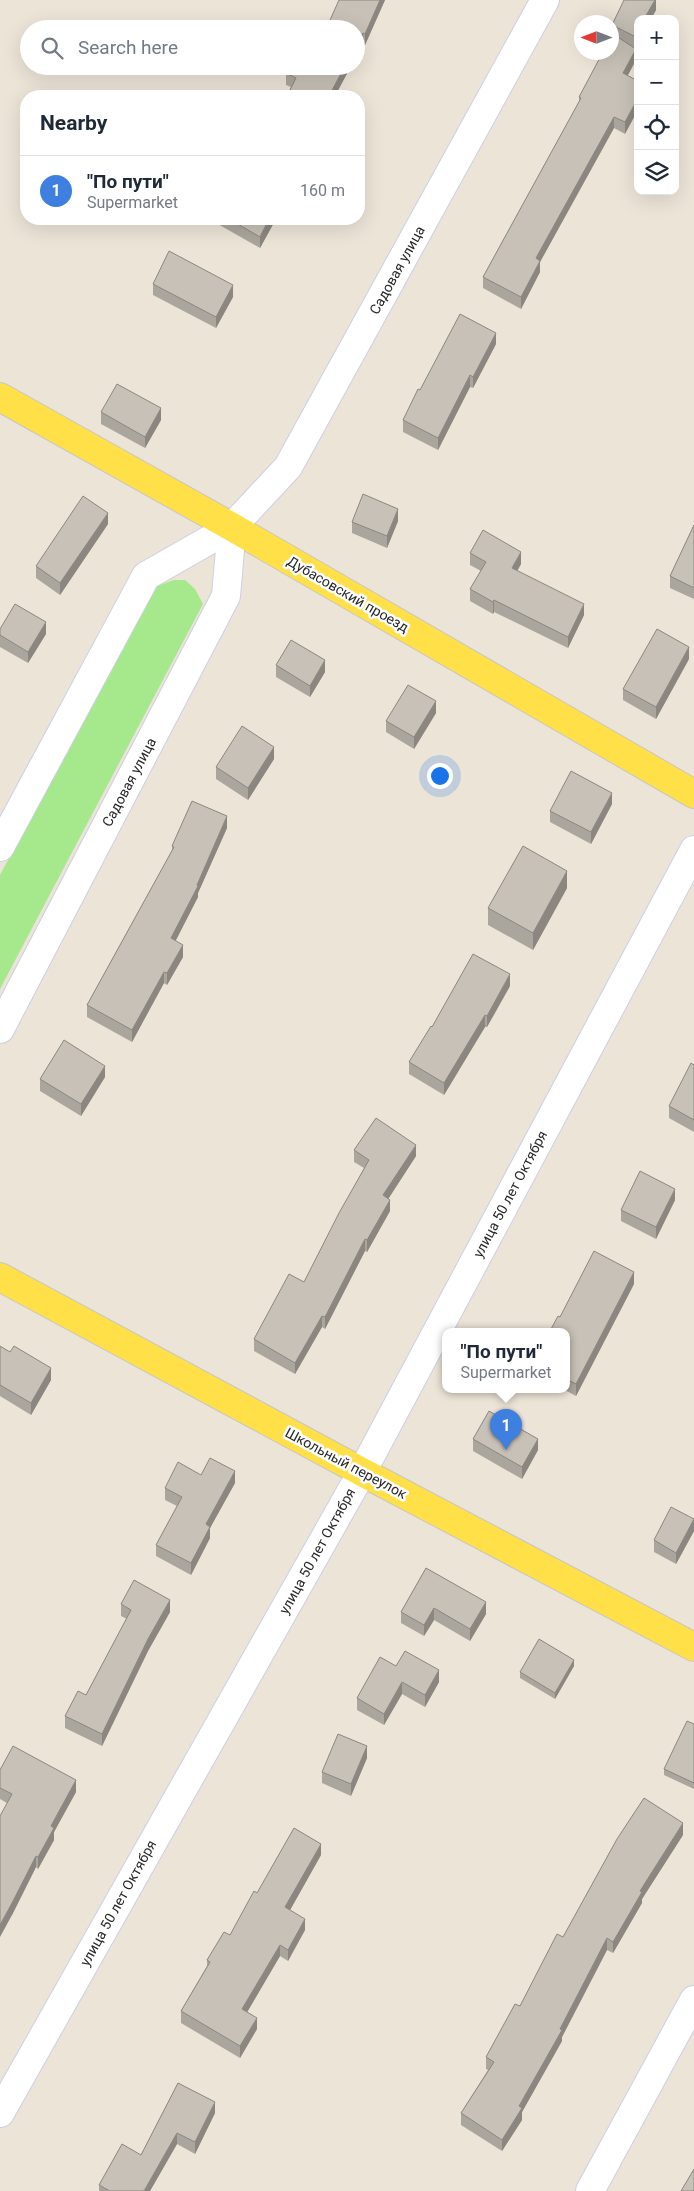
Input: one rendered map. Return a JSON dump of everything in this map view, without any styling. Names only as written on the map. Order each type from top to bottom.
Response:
[{"type":"main road","name":"Дубасовский проезд","points":[[0,397],[232,527],[694,794]]},
{"type":"main road","name":"Школьный переулок","points":[[0,1276],[362,1472],[694,1647]]},
{"type":"street","name":"Садовая улица","points":[[0,847],[146,576],[232,527],[288,468],[545,0]]},
{"type":"street","name":"Садовая улица","points":[[0,1029],[226,596],[232,527]]},
{"type":"street","name":"улица 50 лет Октября","points":[[0,2113],[362,1472],[694,850]]},
{"type":"street","points":[[590,2191],[694,2000]]},
{"type":"green space","points":[[174,580],[185,580],[195,589],[203,604],[0,989],[0,875],[154,587]]},
{"type":"building","points":[[339,0],[380,0],[365,34],[365,20],[330,20]]},
{"type":"building","points":[[624,0],[655,0],[646,15],[634,15],[634,36],[619,28],[619,15],[617,15]]},
{"type":"building","points":[[619,38],[634,48],[634,53],[623,73],[634,79],[634,105],[625,122],[614,117],[536,258],[540,261],[521,297],[483,277],[581,98],[579,97],[599,60],[619,60]]},
{"type":"building","points":[[290,75],[340,75],[332,90],[290,90],[296,78]]},
{"type":"building","points":[[239,225],[266,225],[260,237]]},
{"type":"building","points":[[169,251],[233,285],[216,317],[153,284]]},
{"type":"building","points":[[460,314],[496,333],[473,377],[470,375],[438,438],[403,420]]},
{"type":"building","points":[[117,384],[161,408],[145,437],[101,412]]},
{"type":"building","points":[[363,494],[398,509],[387,536],[352,522]]},
{"type":"building","points":[[83,496],[108,513],[60,583],[36,566]]},
{"type":"building","points":[[694,525],[694,588],[670,576]]},
{"type":"building","points":[[483,530],[521,552],[512,568],[584,604],[568,637],[494,600],[493,602],[470,589],[486,562],[470,553]]},
{"type":"building","points":[[15,604],[46,622],[28,652],[0,635],[0,629]]},
{"type":"building","points":[[657,629],[689,647],[656,707],[623,689]]},
{"type":"building","points":[[291,640],[325,660],[310,686],[276,665]]},
{"type":"building","points":[[408,685],[436,701],[414,737],[386,721]]},
{"type":"building","points":[[242,726],[274,747],[248,788],[216,767]]},
{"type":"building","points":[[571,771],[612,793],[591,832],[550,811]]},
{"type":"building","points":[[192,801],[227,816],[198,886],[171,938],[183,945],[167,973],[164,972],[132,1030],[87,1005],[174,847],[172,846]]},
{"type":"building","points":[[523,846],[567,871],[533,933],[488,908]]},
{"type":"building","points":[[473,954],[510,974],[487,1016],[485,1015],[444,1083],[409,1062],[432,1027]]},
{"type":"building","points":[[64,1040],[105,1066],[81,1104],[40,1079]]},
{"type":"building","points":[[691,1063],[694,1065],[694,1120],[669,1106]]},
{"type":"building","points":[[376,1118],[416,1145],[383,1195],[390,1200],[367,1240],[365,1239],[325,1317],[322,1316],[295,1363],[254,1339],[289,1274],[304,1282],[339,1213],[369,1160],[354,1150]]},
{"type":"building","points":[[640,1171],[675,1189],[656,1227],[621,1210]]},
{"type":"building","points":[[594,1251],[634,1272],[576,1384],[570,1381],[570,1328],[552,1328],[558,1316],[560,1317]]},
{"type":"building","points":[[0,1346],[10,1352],[14,1346],[51,1368],[31,1403],[0,1385]]},
{"type":"building","points":[[489,1411],[538,1439],[522,1467],[473,1439]]},
{"type":"building","points":[[210,1458],[235,1471],[206,1524],[210,1527],[191,1563],[156,1545],[182,1497],[165,1488],[178,1462],[201,1475]]},
{"type":"building","points":[[671,1507],[694,1519],[676,1553],[654,1540]]},
{"type":"building","points":[[426,1568],[486,1602],[470,1629],[434,1608],[424,1625],[401,1612]]},
{"type":"building","points":[[134,1580],[170,1600],[148,1639],[102,1734],[65,1716],[78,1691],[86,1695],[131,1610],[121,1604]]},
{"type":"building","points":[[539,1639],[574,1660],[555,1693],[520,1672]]},
{"type":"building","points":[[405,1651],[439,1670],[425,1695],[402,1682],[384,1714],[357,1698],[380,1657],[396,1666]]},
{"type":"building","points":[[687,1721],[694,1724],[694,1783],[664,1769]]},
{"type":"building","points":[[338,1734],[367,1746],[351,1784],[322,1772]]},
{"type":"building","points":[[13,1746],[76,1780],[51,1826],[54,1828],[38,1857],[36,1856],[0,1925],[0,1816],[12,1794],[0,1788],[0,1770]]},
{"type":"building","points":[[644,1798],[683,1823],[640,1891],[642,1892],[613,1942],[607,1938],[560,2029],[562,2030],[519,2106],[522,2108],[502,2140],[461,2113],[494,2062],[486,2057],[515,2004],[520,2006],[557,1934],[563,1937],[617,1839]]},
{"type":"building","points":[[294,1828],[321,1844],[285,1907],[305,1919],[288,1950],[280,1945],[242,2009],[257,2018],[240,2046],[181,2011],[210,1962],[207,1960],[224,1932],[230,1935],[254,1891],[257,1893]]},
{"type":"building","points":[[178,2083],[215,2102],[195,2142],[177,2133],[144,2191],[110,2191],[99,2185],[122,2144],[141,2155]]},
{"type":"building","points":[[694,2169],[694,2191],[681,2191]]},
{"type":"place","name":"\"По пути\"","points":[[506,1450]]}]
